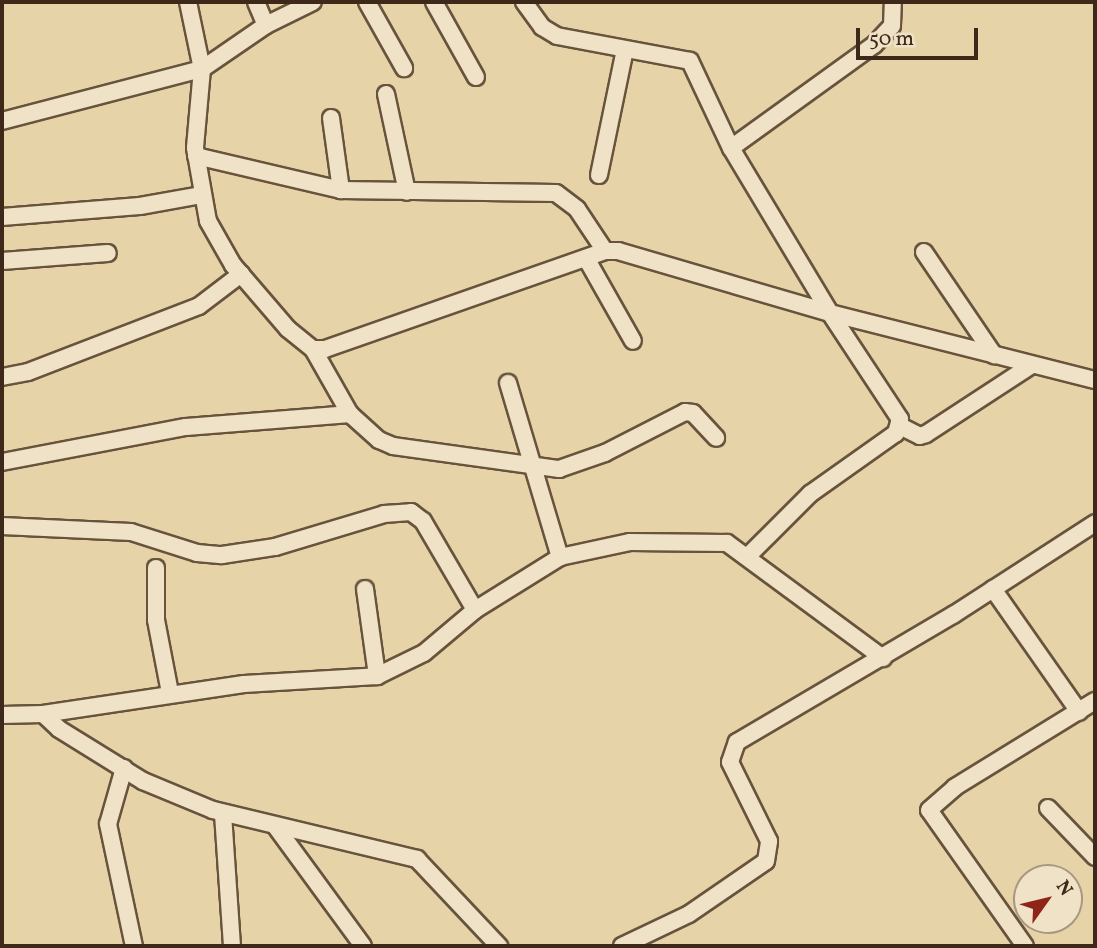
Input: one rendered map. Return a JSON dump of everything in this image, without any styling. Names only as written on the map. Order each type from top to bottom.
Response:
[{"type":"street","points":[[188,2],[202,69],[196,156],[202,195],[220,248],[288,329],[313,349],[350,414],[379,440],[393,446],[534,467],[574,466],[685,412],[693,413],[716,438]]},
{"type":"street","points":[[256,2],[266,25]]},
{"type":"street","points":[[2,121],[202,69],[266,25],[313,2]]},
{"type":"street","points":[[367,2],[404,68]]},
{"type":"street","points":[[435,2],[476,77]]},
{"type":"street","points":[[524,2],[548,32],[625,50],[690,61],[731,148],[830,313],[895,409],[900,426],[920,436],[926,434],[1032,365]]},
{"type":"street","points":[[731,148],[887,33],[893,2]]},
{"type":"street","points":[[599,175],[625,50]]},
{"type":"street","points":[[386,94],[407,192]]},
{"type":"street","points":[[331,118],[341,190]]},
{"type":"street","points":[[196,156],[341,190],[556,193],[577,209],[605,251]]},
{"type":"street","points":[[2,217],[140,206],[202,195]]},
{"type":"street","points":[[313,349],[351,340],[605,251],[632,254],[830,313],[1095,380]]},
{"type":"street","points":[[924,252],[994,355]]},
{"type":"street","points":[[2,261],[108,253]]},
{"type":"street","points":[[586,258],[633,341]]},
{"type":"street","points":[[2,377],[28,372],[199,306],[241,274]]},
{"type":"street","points":[[508,383],[560,558]]},
{"type":"street","points":[[2,462],[186,426],[350,414]]},
{"type":"street","points":[[748,556],[810,494],[881,446],[900,426]]},
{"type":"street","points":[[2,526],[131,532],[197,554],[222,555],[275,547],[384,514],[411,512],[423,521],[475,610]]},
{"type":"street","points":[[622,946],[690,914],[766,861],[769,841],[730,762],[737,742],[883,658],[1095,523]]},
{"type":"street","points":[[2,715],[43,714],[170,693],[377,676],[424,653],[475,610],[560,558],[630,542],[667,540],[727,543],[883,658]]},
{"type":"street","points":[[156,568],[156,620],[170,693]]},
{"type":"street","points":[[365,589],[377,676]]},
{"type":"street","points":[[993,589],[1079,712]]},
{"type":"street","points":[[1025,946],[929,810],[946,793],[1095,701]]},
{"type":"street","points":[[43,714],[59,729],[143,780],[223,814],[418,859],[499,946]]},
{"type":"street","points":[[124,768],[108,824],[134,946]]},
{"type":"street","points":[[1048,808],[1095,857]]},
{"type":"street","points":[[223,814],[232,946]]},
{"type":"street","points":[[276,827],[363,946]]}]
